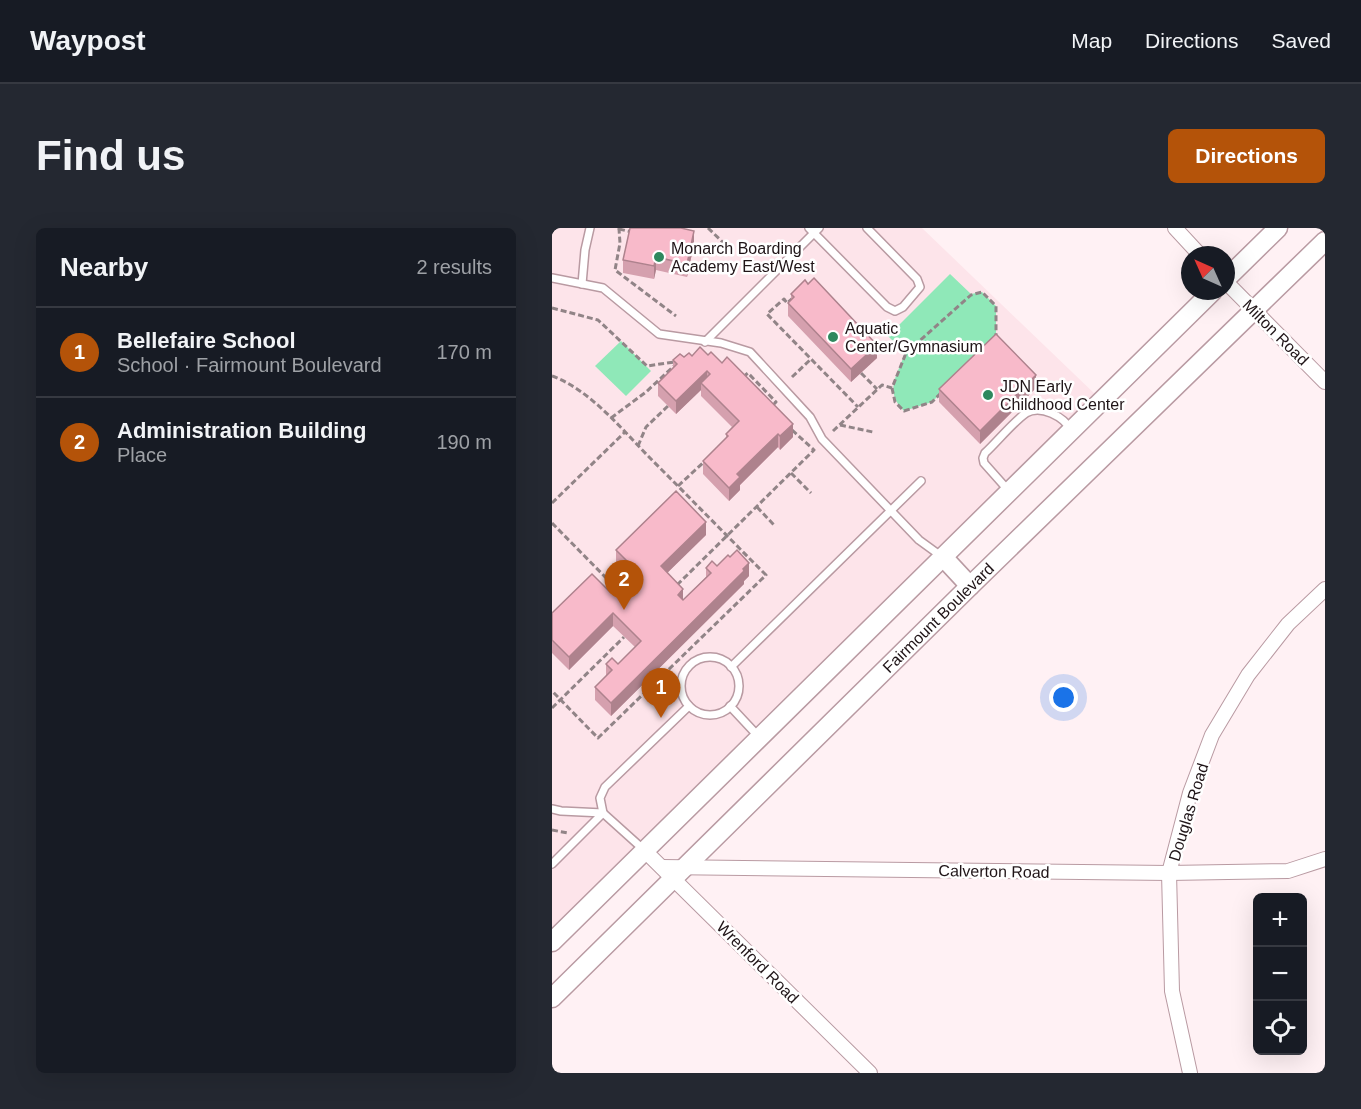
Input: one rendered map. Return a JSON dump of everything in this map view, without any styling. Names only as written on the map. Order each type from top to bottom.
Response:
[{"type":"main road","points":[[1235,271],[1278,228]]},
{"type":"main road","name":"Fairmount Boulevard","points":[[552,998],[673,871],[1325,241]]},
{"type":"main road","points":[[552,942],[1204,300]]},
{"type":"main road","points":[[944,558],[970,586]]},
{"type":"street","points":[[1175,228],[1192,246]]},
{"type":"street","name":"Milton Road","points":[[1235,290],[1325,382]]},
{"type":"street","name":"Douglas Road","points":[[1191,1073],[1172,992],[1169,873],[1190,793],[1212,735],[1248,675],[1288,624],[1325,589]]},
{"type":"street","name":"Wrenford Road","points":[[645,851],[673,871],[870,1073]]},
{"type":"street","name":"Calverton Road","points":[[673,871],[1169,873],[1288,871],[1325,859]]},
{"type":"lane","points":[[582,284],[585,250],[590,228]]},
{"type":"lane","points":[[705,342],[814,230],[887,307],[895,311],[903,307],[920,287],[917,279],[867,228]]},
{"type":"lane","points":[[552,278],[603,288],[658,333],[721,343],[750,352],[760,360],[810,417],[822,439],[919,540],[944,558]]},
{"type":"lane","points":[[1010,492],[984,463],[983,458],[986,453],[1027,413],[1034,411],[1053,414],[1066,420],[1071,430]]},
{"type":"lane","points":[[731,667],[921,481]]},
{"type":"lane","points":[[711,657],[721,659],[731,667],[738,680],[738,690],[730,706],[723,711],[705,714],[689,706],[683,698],[681,688],[682,678],[693,662],[711,657]]},
{"type":"lane","points":[[645,851],[603,813],[600,798],[605,787],[689,706]]},
{"type":"lane","points":[[730,706],[760,738]]},
{"type":"lane","points":[[552,809],[603,813]]},
{"type":"lane","points":[[552,864],[603,813]]},
{"type":"path","points":[[635,233],[619,228],[620,243],[615,270],[676,316]]},
{"type":"path","points":[[708,228],[733,252]]},
{"type":"path","points":[[948,386],[932,402],[904,411],[895,402],[892,388],[906,353],[971,295],[982,292],[996,306],[996,338]]},
{"type":"path","points":[[797,301],[793,297],[787,303],[784,299],[767,314],[858,408]]},
{"type":"path","points":[[552,308],[598,320],[646,366],[678,361],[646,392],[611,418]]},
{"type":"path","points":[[792,377],[811,359]]},
{"type":"path","points":[[740,380],[748,373],[777,402],[769,409]]},
{"type":"path","points":[[861,373],[877,389]]},
{"type":"path","points":[[552,376],[580,390],[611,418],[766,575],[598,738],[552,691]]},
{"type":"path","points":[[833,431],[882,385],[892,388]]},
{"type":"path","points":[[638,446],[646,427],[668,406]]},
{"type":"path","points":[[840,425],[873,432]]},
{"type":"path","points":[[672,590],[814,450],[787,426]]},
{"type":"path","points":[[552,503],[625,432]]},
{"type":"path","points":[[678,486],[711,455]]},
{"type":"path","points":[[791,473],[811,493]]},
{"type":"path","points":[[691,509],[696,504]]},
{"type":"path","points":[[757,507],[774,525]]},
{"type":"path","points":[[552,523],[621,594]]},
{"type":"path","points":[[552,708],[624,637]]},
{"type":"path","points":[[676,652],[681,657]]},
{"type":"shaded area","points":[[552,228],[922,228],[1097,396],[552,932]]},
{"type":"green space","points":[[950,274],[971,294],[982,292],[996,306],[996,338],[932,402],[904,411],[898,404],[893,390],[905,353],[888,336]]},
{"type":"green space","points":[[621,341],[651,371],[626,396],[595,366]]},
{"type":"building","name":"Monarch Boarding Academy East/West","points":[[630,228],[681,228],[694,231],[687,264],[656,257],[654,266],[623,260]]},
{"type":"building","name":"Aquatic Center/Gymnasium","points":[[814,278],[877,345],[851,369],[788,303],[794,297],[791,294],[805,280],[808,284]]},
{"type":"building","name":"JDN Early Childhood Center","points":[[996,334],[1036,375],[980,431],[939,389]]},
{"type":"building","points":[[700,347],[708,355],[711,352],[722,363],[727,357],[793,424],[780,436],[778,434],[737,474],[740,477],[729,488],[703,461],[728,436],[726,434],[739,421],[701,383],[710,374],[707,371],[676,401],[658,383],[677,364],[673,360],[680,354],[684,357],[689,353],[692,356]]},
{"type":"building","points":[[676,491],[706,522],[661,566],[683,589],[678,595],[683,600],[711,573],[706,568],[712,561],[717,566],[737,550],[749,563],[743,569],[744,571],[611,703],[595,687],[612,670],[606,664],[612,658],[618,664],[641,641],[613,613],[569,657],[552,640],[552,613],[592,574],[610,592],[634,568],[616,550]]},
{"type":"place","name":"Monarch Boarding Academy East/West","points":[[659,257]]},
{"type":"place","name":"Aquatic Center/Gymnasium","points":[[833,337]]},
{"type":"place","name":"JDN Early Childhood Center","points":[[988,395]]},
{"type":"place","name":"Administration Building","points":[[624,610]]},
{"type":"place","name":"Bellefaire School","points":[[661,718]]}]
